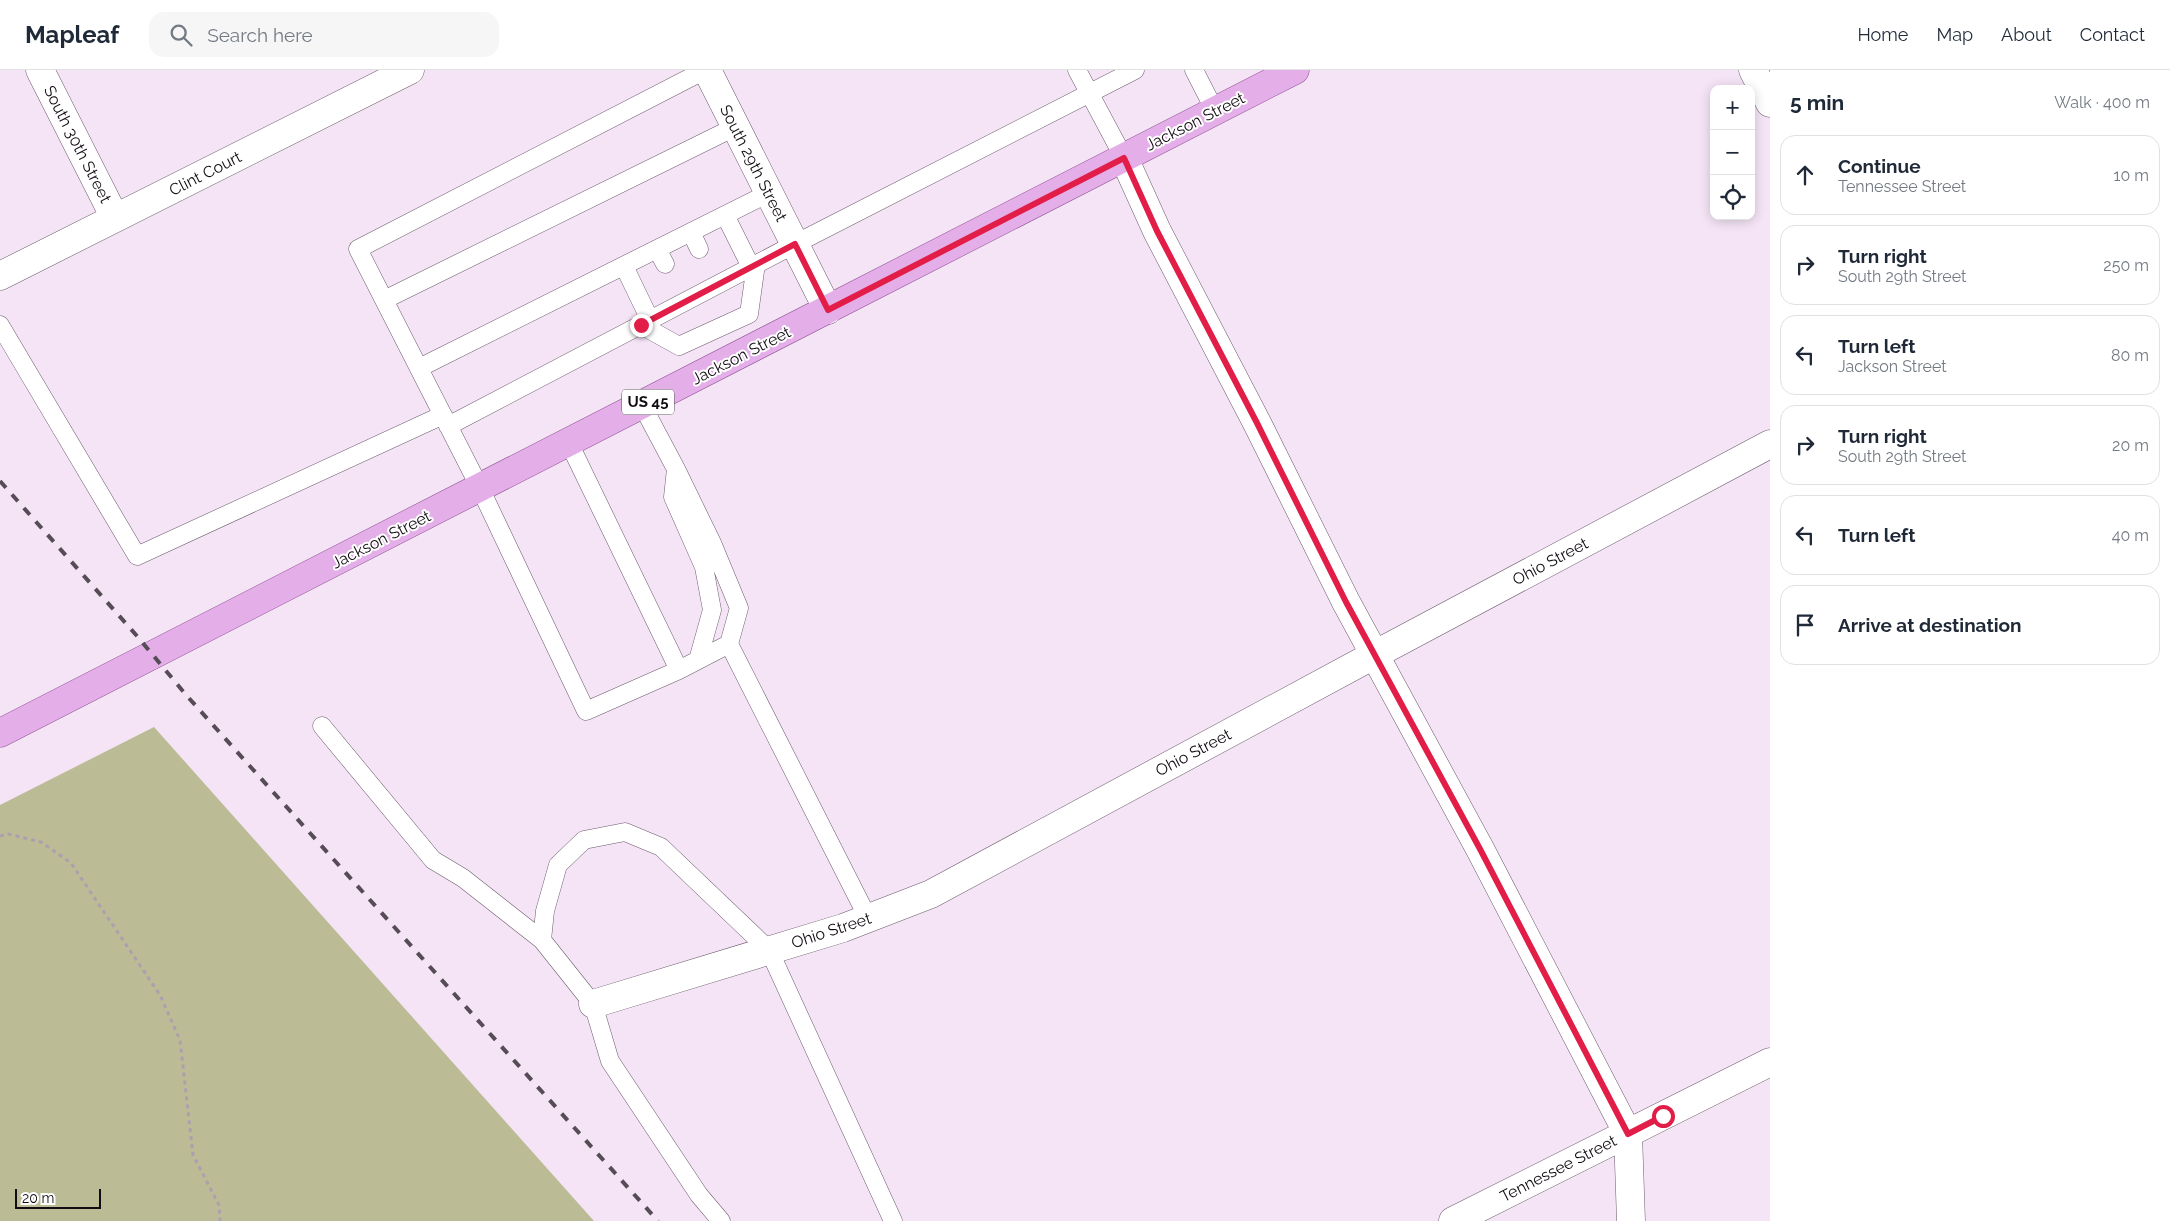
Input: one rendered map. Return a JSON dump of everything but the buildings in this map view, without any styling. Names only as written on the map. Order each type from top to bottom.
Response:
[{"type":"main road","name":"Jackson Street","points":[[0,733],[1295,70]]},
{"type":"street","name":"South 30th Street","points":[[40,70],[115,218]]},
{"type":"street","name":"Clint Court","points":[[0,276],[410,70]]},
{"type":"street","name":"South 29th Street","points":[[706,70],[828,310]]},
{"type":"street","points":[[1753,70],[1770,103]]},
{"type":"street","points":[[1124,158],[1157,231],[1374,654],[1480,849],[1628,1134],[1631,1221]]},
{"type":"street","name":"Ohio Street","points":[[593,1004],[843,928],[931,894],[1374,654],[1770,444]]},
{"type":"street","name":"Tennessee Street","points":[[1453,1221],[1770,1062]]},
{"type":"lane","points":[[706,70],[358,249],[480,488],[586,711],[679,670],[729,644]]},
{"type":"lane","points":[[1077,70],[1124,158]]},
{"type":"lane","points":[[0,325],[137,556],[446,421],[645,322],[683,298],[753,266],[1135,70]]},
{"type":"lane","points":[[1194,70],[1215,111]]},
{"type":"lane","points":[[384,300],[735,127]]},
{"type":"lane","points":[[419,368],[624,266],[661,256],[691,232],[769,193]]},
{"type":"lane","points":[[624,266],[645,322],[679,346],[749,314],[753,266],[725,215]]},
{"type":"lane","points":[[691,232],[699,248]]},
{"type":"lane","points":[[642,405],[676,468],[712,543],[739,608],[729,644],[868,918]]},
{"type":"lane","points":[[569,443],[679,670]]},
{"type":"lane","points":[[676,468],[673,497],[704,567],[712,610],[698,660]]},
{"type":"lane","points":[[322,726],[433,860],[463,878],[542,940],[593,1004],[610,1061],[699,1195],[721,1221]]},
{"type":"lane","points":[[542,940],[545,911],[558,865],[584,840],[625,832],[662,847],[769,950],[893,1221]]},
{"type":"path","points":[[0,836],[8,834],[41,842],[71,864],[160,994],[180,1040],[193,1155],[219,1205],[220,1221]]},
{"type":"green space","points":[[154,727],[594,1221],[0,1221],[0,805]]},
{"type":"railway","points":[[0,481],[137,636],[187,696],[658,1221]]},
{"type":"route","points":[[641,325],[795,244],[828,310],[1124,158],[1157,231],[1257,423],[1346,602],[1480,849],[1628,1134],[1663,1116]]}]
